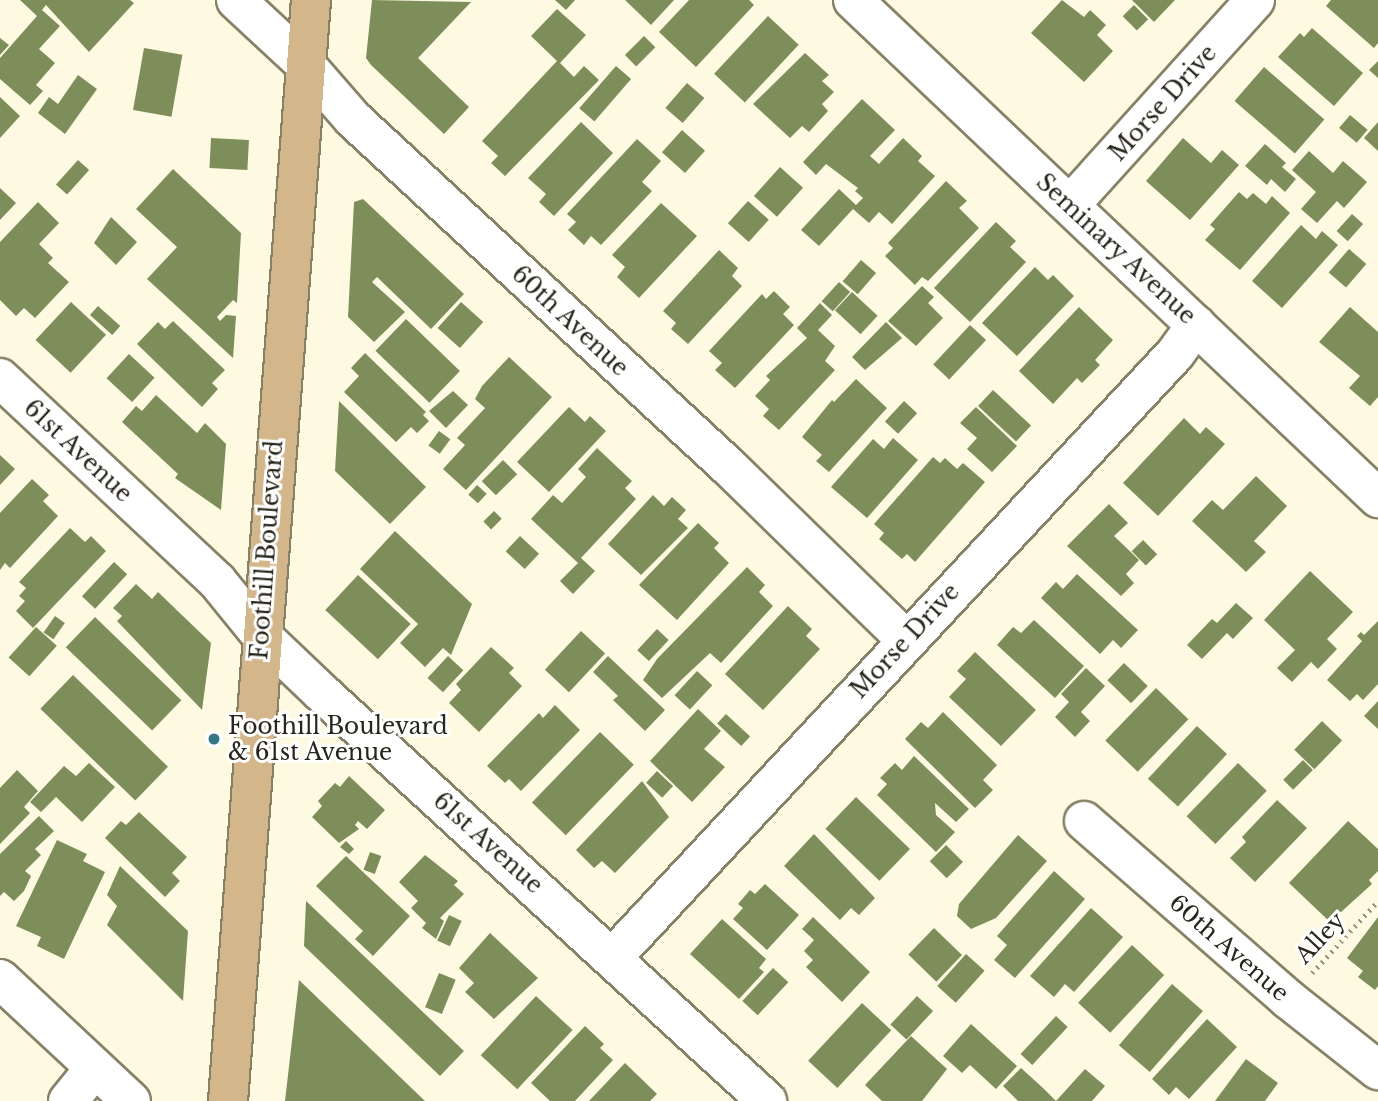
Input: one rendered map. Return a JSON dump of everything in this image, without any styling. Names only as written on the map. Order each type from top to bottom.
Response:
[{"type":"main road","name":"Foothill Boulevard","points":[[228,1101],[260,634],[311,0]]},
{"type":"street","name":"60th Avenue","points":[[236,0],[306,65],[353,119],[729,467],[906,640]]},
{"type":"street","name":"Seminary Avenue","points":[[853,0],[1378,498]]},
{"type":"street","name":"Morse Drive","points":[[1070,205],[1255,0]]},
{"type":"street","name":"Morse Drive","points":[[614,956],[1175,354],[1196,326]]},
{"type":"street","name":"61st Avenue","points":[[0,377],[217,581],[260,634],[614,956],[767,1101]]},
{"type":"street","name":"60th Avenue","points":[[1084,821],[1288,999],[1378,1070]]},
{"type":"street","points":[[0,979],[131,1101]]},
{"type":"street","points":[[68,1101],[94,1069]]},
{"type":"path","name":"Alley","points":[[1288,999],[1378,901]]},
{"type":"building","points":[[20,0],[130,0],[134,3],[89,52],[46,5],[42,10],[60,26],[39,49],[55,63],[36,85],[43,91],[30,105],[0,79],[0,58],[37,16]]},
{"type":"building","points":[[372,0],[471,2],[418,58],[469,107],[444,134],[366,58]]},
{"type":"building","points":[[555,0],[575,0],[566,10]]},
{"type":"building","points":[[625,0],[674,0],[651,25]]},
{"type":"building","points":[[689,0],[749,0],[754,5],[696,67],[659,32]]},
{"type":"building","points":[[1062,0],[1084,17],[1090,10],[1106,25],[1097,35],[1113,51],[1084,82],[1031,33]]},
{"type":"building","points":[[1132,0],[1175,0],[1154,22]]},
{"type":"building","points":[[1331,0],[1378,0],[1378,43],[1374,48],[1326,6]]},
{"type":"building","points":[[1134,5],[1148,19],[1137,30],[1123,16]]},
{"type":"building","points":[[557,9],[586,35],[560,63],[574,77],[584,66],[599,80],[505,176],[491,163],[498,156],[482,141],[557,61],[531,36]]},
{"type":"building","points":[[768,16],[799,45],[745,102],[714,74]]},
{"type":"building","points":[[1312,28],[1363,73],[1334,106],[1278,57],[1300,33],[1304,37]]},
{"type":"building","points":[[644,36],[655,47],[636,66],[625,55]]},
{"type":"building","points":[[0,38],[9,45],[0,55]]},
{"type":"building","points":[[144,48],[182,55],[171,117],[133,110]]},
{"type":"building","points":[[805,53],[829,75],[822,81],[834,92],[822,104],[828,111],[809,132],[802,126],[790,138],[753,104]]},
{"type":"building","points":[[1378,61],[1378,78],[1369,70]]},
{"type":"building","points":[[616,66],[631,79],[594,121],[579,108]]},
{"type":"building","points":[[1264,67],[1324,119],[1295,153],[1234,101]]},
{"type":"building","points":[[78,75],[97,89],[65,134],[38,113],[49,97],[58,104]]},
{"type":"building","points":[[687,83],[704,98],[683,123],[665,108]]},
{"type":"building","points":[[0,97],[20,116],[0,138]]},
{"type":"building","points":[[862,99],[895,130],[870,156],[879,164],[903,138],[922,156],[918,161],[935,176],[892,224],[879,212],[869,223],[853,209],[819,246],[801,230],[839,189],[856,205],[863,198],[855,191],[858,188],[826,164],[816,175],[803,162]]},
{"type":"building","points":[[1350,115],[1368,130],[1357,143],[1339,128]]},
{"type":"building","points":[[581,122],[613,153],[554,216],[539,202],[546,194],[528,178]]},
{"type":"building","points":[[1378,122],[1378,151],[1364,138]]},
{"type":"building","points":[[682,130],[705,151],[685,173],[662,152]]},
{"type":"building","points":[[211,138],[249,140],[247,170],[209,168]]},
{"type":"building","points":[[1183,138],[1211,163],[1222,150],[1239,165],[1190,220],[1146,181]]},
{"type":"building","points":[[637,139],[661,161],[642,182],[652,191],[601,245],[591,236],[584,245],[568,230],[576,222],[567,214]]},
{"type":"building","points":[[1265,144],[1286,163],[1282,167],[1296,179],[1285,192],[1271,179],[1267,185],[1245,166]]},
{"type":"building","points":[[1309,151],[1333,173],[1343,161],[1367,182],[1344,208],[1337,201],[1317,223],[1301,209],[1316,192],[1292,170]]},
{"type":"building","points":[[78,160],[89,170],[67,195],[56,185]]},
{"type":"building","points":[[780,167],[803,188],[777,217],[754,196]]},
{"type":"building","points":[[173,169],[241,233],[237,303],[233,300],[217,317],[220,321],[226,315],[236,316],[233,358],[147,279],[177,247],[136,209]]},
{"type":"building","points":[[946,181],[967,201],[959,208],[979,228],[928,281],[922,277],[915,285],[885,256],[893,248],[888,243]]},
{"type":"building","points":[[0,188],[16,203],[0,220]]},
{"type":"building","points":[[1239,192],[1247,199],[1253,193],[1266,204],[1272,196],[1290,213],[1240,270],[1205,240],[1215,229],[1210,225]]},
{"type":"building","points":[[363,199],[464,294],[431,329],[377,277],[372,282],[405,312],[374,342],[348,317],[354,202]]},
{"type":"building","points":[[748,201],[769,220],[749,242],[728,223]]},
{"type":"building","points":[[38,202],[59,223],[39,244],[53,258],[48,263],[69,282],[35,318],[24,308],[16,316],[0,300],[0,242]]},
{"type":"building","points":[[661,203],[697,236],[639,298],[617,277],[625,267],[612,255]]},
{"type":"building","points":[[1352,214],[1363,224],[1348,241],[1337,231]]},
{"type":"building","points":[[111,217],[137,242],[116,265],[94,243]]},
{"type":"building","points":[[996,222],[1016,241],[1010,247],[1026,262],[970,322],[934,288]]},
{"type":"building","points":[[1301,225],[1316,239],[1322,231],[1338,245],[1282,308],[1252,281]]},
{"type":"building","points":[[1349,249],[1366,264],[1346,287],[1329,272]]},
{"type":"building","points":[[719,250],[738,268],[732,276],[742,286],[688,344],[671,329],[676,323],[663,311]]},
{"type":"building","points":[[861,260],[876,273],[858,294],[843,281]]},
{"type":"building","points":[[1035,267],[1048,280],[1053,275],[1074,296],[1017,356],[982,323]]},
{"type":"building","points":[[839,282],[850,292],[833,311],[822,301]]},
{"type":"building","points":[[922,286],[934,297],[928,303],[943,318],[916,346],[888,321]]},
{"type":"building","points":[[774,291],[790,307],[783,314],[794,325],[735,388],[715,370],[722,363],[709,351],[762,294],[766,299]]},
{"type":"building","points":[[852,292],[878,316],[861,334],[835,310]]},
{"type":"building","points":[[71,302],[106,335],[71,373],[36,340]]},
{"type":"building","points":[[461,302],[483,322],[460,348],[438,328]]},
{"type":"building","points":[[820,303],[832,315],[818,330],[835,346],[825,361],[835,370],[779,430],[763,416],[769,409],[755,396],[770,380],[766,376],[807,338],[797,328]]},
{"type":"building","points":[[98,306],[120,326],[112,335],[90,315]]},
{"type":"building","points":[[1079,307],[1113,340],[1095,360],[1100,365],[1082,383],[1077,378],[1053,404],[1019,371]]},
{"type":"building","points":[[1350,307],[1378,332],[1378,397],[1370,406],[1349,388],[1360,376],[1319,342]]},
{"type":"building","points":[[406,319],[460,371],[429,403],[375,351]]},
{"type":"building","points":[[173,321],[225,370],[212,383],[218,389],[202,407],[137,344],[158,322],[165,329]]},
{"type":"building","points":[[886,322],[902,338],[865,370],[852,357]]},
{"type":"building","points":[[970,325],[986,340],[949,379],[933,364]]},
{"type":"building","points":[[365,353],[426,412],[423,415],[429,421],[417,433],[411,427],[396,442],[344,392],[359,376],[351,368]]},
{"type":"building","points":[[129,354],[155,378],[132,402],[106,378]]},
{"type":"building","points":[[509,357],[552,397],[466,490],[443,469],[465,445],[457,438],[485,408],[475,399],[482,386]]},
{"type":"building","points":[[856,379],[887,408],[829,472],[816,461],[822,455],[802,437],[832,400],[834,402]]},
{"type":"building","points":[[993,390],[1031,425],[1016,442],[978,406]]},
{"type":"building","points":[[453,391],[468,405],[446,428],[429,411]]},
{"type":"building","points":[[156,395],[197,433],[205,423],[226,444],[221,510],[175,478],[178,474],[122,422],[136,406],[142,411]]},
{"type":"building","points":[[339,401],[426,487],[390,524],[335,471]]},
{"type":"building","points":[[904,401],[917,413],[898,434],[885,421]]},
{"type":"building","points":[[569,407],[585,422],[590,416],[606,431],[549,492],[517,462]]},
{"type":"building","points":[[976,407],[1017,446],[992,472],[967,449],[977,438],[960,423]]},
{"type":"building","points":[[1184,418],[1200,434],[1206,427],[1225,444],[1158,516],[1123,483]]},
{"type":"building","points":[[439,431],[450,439],[440,454],[428,446]]},
{"type":"building","points":[[893,438],[918,460],[867,518],[831,487],[873,439],[884,449]]},
{"type":"building","points":[[597,448],[632,481],[625,488],[636,499],[581,558],[595,571],[573,594],[560,581],[578,563],[531,519],[553,495],[562,503],[586,477],[578,469]]},
{"type":"building","points":[[0,455],[15,469],[0,485]]},
{"type":"building","points":[[933,457],[940,463],[945,458],[957,469],[963,463],[985,482],[915,562],[907,554],[902,559],[879,539],[884,533],[874,524]]},
{"type":"building","points":[[503,460],[517,474],[496,495],[482,481]]},
{"type":"building","points":[[1256,476],[1287,506],[1254,541],[1266,552],[1246,572],[1192,521],[1212,500],[1223,510]]},
{"type":"building","points":[[32,479],[49,495],[43,501],[58,516],[10,568],[5,563],[0,570],[0,513]]},
{"type":"building","points":[[477,485],[487,494],[478,503],[468,495]]},
{"type":"building","points":[[653,495],[664,506],[672,497],[686,510],[678,519],[688,528],[641,575],[608,544]]},
{"type":"building","points":[[1109,504],[1128,523],[1114,536],[1139,560],[1126,574],[1134,583],[1121,596],[1067,546]]},
{"type":"building","points":[[494,511],[502,519],[491,529],[483,522]]},
{"type":"building","points":[[698,523],[719,543],[714,548],[729,563],[677,620],[639,585]]},
{"type":"building","points":[[70,528],[85,542],[91,536],[106,551],[33,628],[16,611],[25,601],[19,596],[26,588],[19,582]]},
{"type":"building","points":[[395,531],[472,604],[451,655],[443,648],[425,667],[400,643],[418,624],[360,569]]},
{"type":"building","points":[[520,536],[539,554],[525,569],[506,551]]},
{"type":"building","points":[[1143,540],[1157,554],[1146,565],[1132,551]]},
{"type":"building","points":[[114,562],[127,574],[95,609],[82,596]]},
{"type":"building","points":[[747,567],[765,585],[759,592],[773,606],[721,663],[710,653],[662,698],[643,680],[657,659]]},
{"type":"building","points":[[1310,571],[1353,612],[1327,639],[1337,649],[1318,669],[1311,662],[1292,682],[1277,668],[1295,650],[1264,620]]},
{"type":"building","points":[[1077,574],[1138,630],[1121,648],[1113,640],[1100,654],[1041,598],[1056,582],[1063,589]]},
{"type":"building","points":[[358,575],[411,624],[378,659],[325,610]]},
{"type":"building","points":[[136,584],[152,599],[158,592],[211,643],[202,710],[117,621],[122,616],[113,608]]},
{"type":"building","points":[[1236,603],[1253,618],[1233,639],[1227,633],[1202,659],[1187,645],[1212,619],[1217,623]]},
{"type":"building","points":[[788,606],[812,629],[806,636],[820,649],[763,710],[725,674]]},
{"type":"building","points":[[55,616],[65,623],[53,639],[44,632]]},
{"type":"building","points":[[95,617],[181,700],[152,731],[66,647]]},
{"type":"building","points":[[1034,620],[1084,666],[1055,698],[997,645],[1013,627],[1021,633]]},
{"type":"building","points":[[1378,621],[1378,684],[1363,700],[1357,694],[1350,701],[1327,680],[1362,641],[1357,636],[1361,632],[1364,635]]},
{"type":"building","points":[[36,627],[57,646],[29,676],[9,657]]},
{"type":"building","points":[[657,629],[669,640],[649,661],[637,650]]},
{"type":"building","points":[[581,631],[605,654],[569,692],[545,670]]},
{"type":"building","points":[[491,647],[514,668],[509,673],[522,686],[479,732],[449,703],[461,690],[456,684]]},
{"type":"building","points":[[975,652],[1036,710],[1001,746],[949,697],[966,679],[957,671]]},
{"type":"building","points":[[448,656],[463,670],[443,692],[428,678]]},
{"type":"building","points":[[608,656],[665,710],[645,731],[613,700],[618,696],[593,672]]},
{"type":"building","points":[[1124,663],[1148,686],[1131,703],[1107,680]]},
{"type":"building","points":[[1086,668],[1105,686],[1081,712],[1090,721],[1075,737],[1055,717],[1069,702],[1061,694]]},
{"type":"building","points":[[697,671],[712,685],[690,709],[674,695]]},
{"type":"building","points":[[73,675],[168,767],[135,801],[40,709]]},
{"type":"building","points":[[1156,688],[1188,719],[1138,772],[1105,741]]},
{"type":"building","points":[[1378,701],[1378,729],[1364,716]]},
{"type":"building","points":[[555,705],[580,730],[521,791],[509,779],[505,783],[487,766],[539,713],[543,718]]},
{"type":"building","points":[[698,709],[721,731],[704,749],[725,767],[692,802],[650,761]]},
{"type":"building","points":[[943,712],[997,765],[983,780],[993,790],[975,808],[905,739],[921,722],[928,728]]},
{"type":"building","points":[[726,714],[750,737],[741,746],[717,724]]},
{"type":"building","points":[[1322,721],[1342,740],[1314,769],[1294,750]]},
{"type":"building","points":[[1197,726],[1227,754],[1178,807],[1148,779]]},
{"type":"building","points":[[600,732],[634,765],[566,835],[532,802]]},
{"type":"building","points":[[914,756],[969,809],[956,822],[935,803],[936,815],[955,832],[936,852],[877,795],[887,784],[880,778],[895,763],[902,770]]},
{"type":"building","points":[[1303,760],[1313,770],[1293,790],[1283,780]]},
{"type":"building","points":[[89,763],[115,787],[82,822],[56,797],[41,812],[30,802],[64,766],[76,776]]},
{"type":"building","points":[[1238,763],[1267,791],[1215,844],[1187,816]]},
{"type":"building","points":[[17,770],[38,791],[24,807],[30,813],[0,844],[0,788]]},
{"type":"building","points":[[657,771],[673,786],[662,798],[646,783]]},
{"type":"building","points":[[349,776],[385,810],[367,829],[358,821],[355,825],[359,829],[339,843],[312,817],[322,806],[318,801],[335,783],[340,787]]},
{"type":"building","points":[[642,781],[669,817],[615,873],[602,861],[594,868],[576,850]]},
{"type":"building","points":[[856,797],[910,849],[879,881],[825,829]]},
{"type":"building","points":[[1277,800],[1307,828],[1255,882],[1230,858],[1246,842],[1242,837]]},
{"type":"building","points":[[139,812],[187,857],[172,873],[180,881],[165,897],[105,838],[121,821],[126,825]]},
{"type":"building","points":[[39,816],[54,831],[35,849],[41,855],[25,871],[31,876],[24,891],[14,901],[4,892],[0,896],[0,854]]},
{"type":"building","points":[[1348,821],[1378,849],[1378,871],[1369,880],[1372,884],[1330,922],[1289,883]]},
{"type":"building","points":[[814,834],[875,898],[859,915],[851,908],[840,920],[784,866]]},
{"type":"building","points":[[1018,835],[1047,861],[996,918],[971,929],[957,916],[959,904]]},
{"type":"building","points":[[57,840],[87,854],[83,861],[105,872],[64,959],[37,946],[41,937],[16,926]]},
{"type":"building","points":[[346,841],[354,849],[349,854],[340,847]]},
{"type":"building","points":[[946,845],[963,862],[947,878],[930,861]]},
{"type":"building","points":[[370,852],[381,856],[375,874],[364,870]]},
{"type":"building","points":[[425,855],[458,881],[454,885],[464,894],[440,918],[444,921],[436,939],[422,928],[426,923],[411,908],[418,901],[399,882]]},
{"type":"building","points":[[346,856],[410,916],[373,956],[355,939],[363,931],[316,886]]},
{"type":"building","points":[[120,866],[188,931],[183,1001],[107,925],[117,906],[107,895]]},
{"type":"building","points":[[1054,871],[1085,899],[1015,978],[994,960],[1007,945],[997,936]]},
{"type":"building","points":[[765,884],[799,915],[767,950],[733,919],[743,908],[738,904],[750,890],[755,894]]},
{"type":"building","points":[[306,901],[464,1051],[440,1076],[304,946]]},
{"type":"building","points":[[1091,908],[1123,937],[1074,992],[1065,984],[1054,997],[1030,976]]},
{"type":"building","points":[[449,915],[462,921],[450,946],[437,940]]},
{"type":"building","points":[[813,917],[870,972],[842,1002],[806,967],[813,960],[804,951],[814,940],[802,929]]},
{"type":"building","points":[[1378,917],[1378,986],[1375,990],[1358,977],[1363,971],[1347,958]]},
{"type":"building","points":[[722,919],[766,959],[759,968],[764,972],[739,999],[690,954]]},
{"type":"building","points":[[934,928],[962,955],[936,982],[908,955]]},
{"type":"building","points":[[490,933],[538,978],[494,1019],[465,992],[474,983],[459,968]]},
{"type":"building","points":[[1132,945],[1164,975],[1110,1033],[1078,1003]]},
{"type":"building","points":[[966,954],[985,971],[956,1003],[937,986]]},
{"type":"building","points":[[773,968],[788,982],[758,1015],[742,1001]]},
{"type":"building","points":[[439,973],[456,980],[442,1014],[425,1007]]},
{"type":"building","points":[[299,980],[425,1101],[285,1101]]},
{"type":"building","points":[[1172,984],[1203,1011],[1150,1072],[1119,1045]]},
{"type":"building","points":[[536,996],[573,1030],[517,1089],[481,1055]]},
{"type":"building","points":[[917,996],[933,1011],[906,1040],[890,1025]]},
{"type":"building","points":[[862,1003],[891,1030],[837,1088],[808,1061]]},
{"type":"building","points":[[1056,1016],[1068,1027],[1032,1065],[1021,1054]]},
{"type":"building","points":[[1207,1019],[1237,1047],[1189,1099],[1176,1087],[1169,1095],[1152,1079]]},
{"type":"building","points":[[971,1024],[1017,1066],[996,1089],[970,1065],[962,1073],[943,1056]]},
{"type":"building","points":[[585,1026],[604,1044],[600,1048],[613,1060],[575,1101],[550,1101],[531,1083]]},
{"type":"building","points":[[911,1036],[947,1069],[922,1101],[882,1101],[865,1085]]},
{"type":"building","points":[[1246,1059],[1278,1083],[1265,1101],[1215,1101]]},
{"type":"building","points":[[625,1063],[657,1094],[650,1101],[589,1101]]},
{"type":"building","points":[[1021,1068],[1056,1101],[1018,1101],[1003,1086]]},
{"type":"building","points":[[1085,1069],[1105,1086],[1092,1101],[1056,1101]]},
{"type":"place","name":"Foothill Boulevard & 61st Avenue","points":[[214,739]]}]
